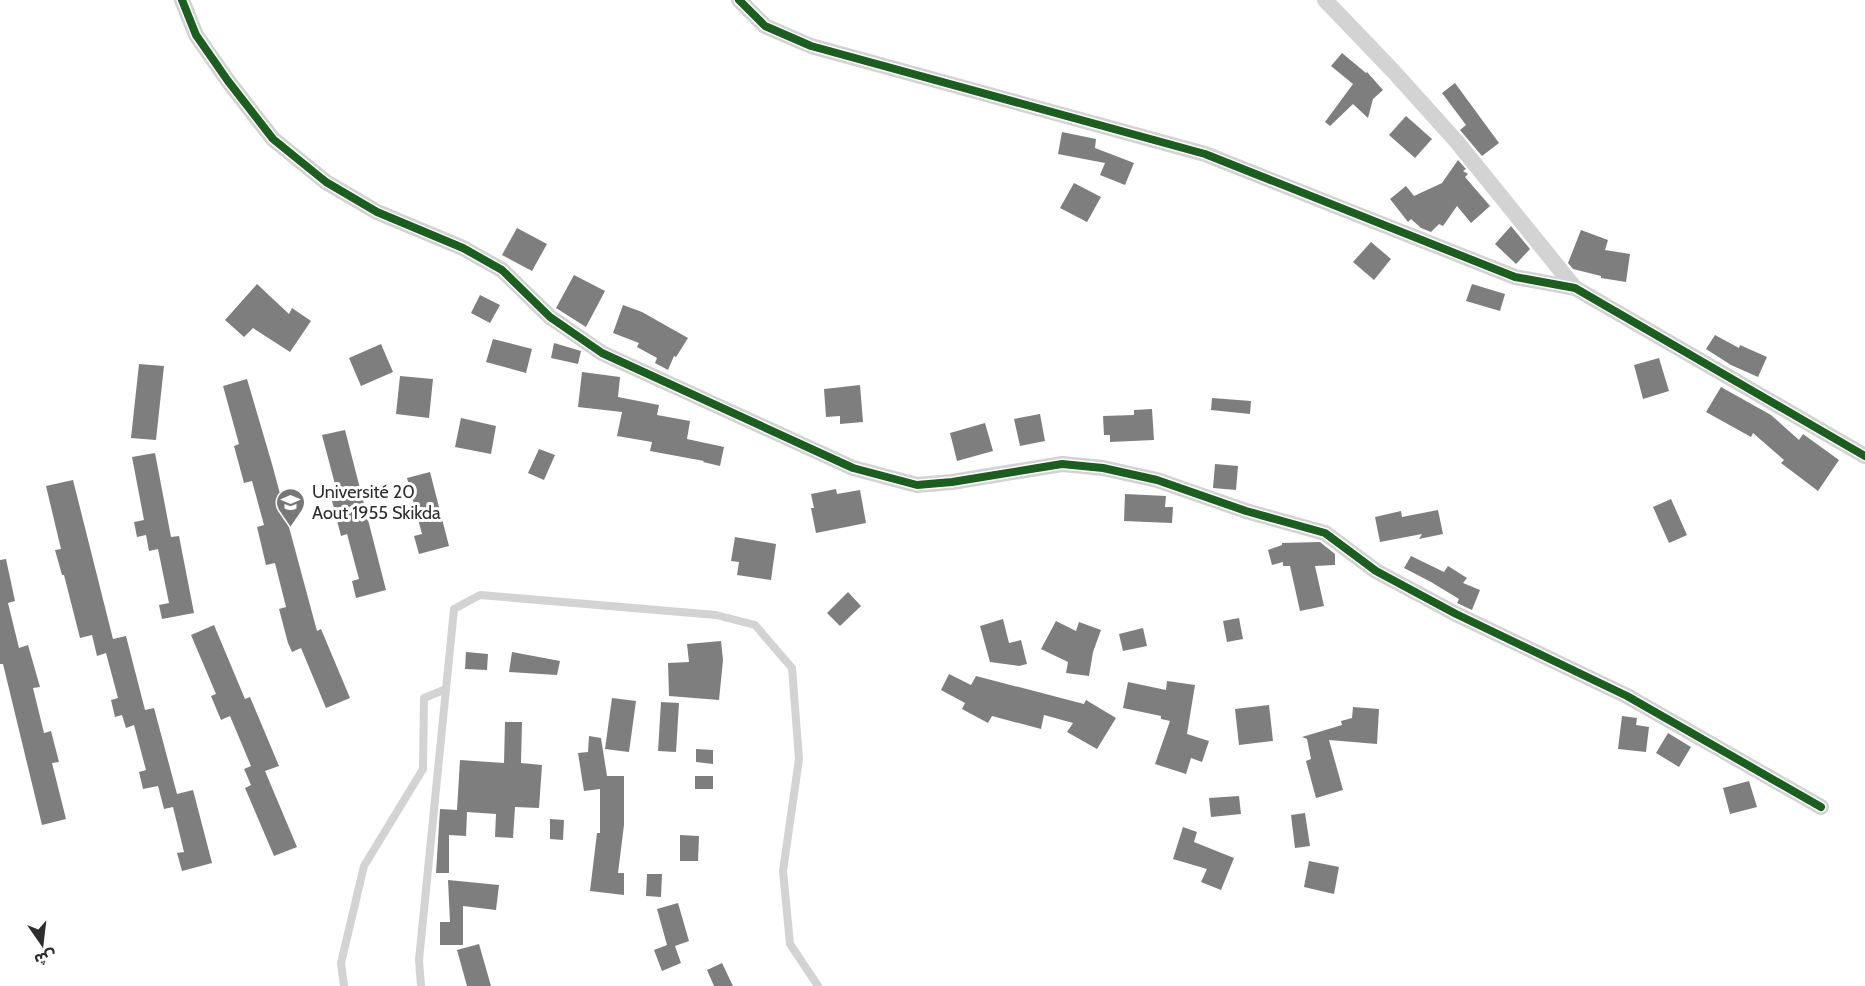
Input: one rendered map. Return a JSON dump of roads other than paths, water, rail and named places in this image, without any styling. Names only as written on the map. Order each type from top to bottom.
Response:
[{"type":"street","points":[[182,0],[196,34],[228,81],[273,139],[326,182],[377,212],[463,248],[502,270],[550,317],[602,353],[852,468],[917,485],[952,482],[1062,464],[1103,468],[1157,480],[1246,511],[1325,533],[1376,571],[1456,614],[1627,696],[1821,807]]},
{"type":"street","points":[[740,0],[765,26],[811,46],[1205,154],[1515,277],[1575,288],[1865,456]]},
{"type":"street","points":[[1325,0],[1457,142],[1575,288]]},
{"type":"lane","points":[[421,986],[419,960],[454,609],[480,595],[716,615],[755,625],[792,668],[799,759],[783,871],[790,944],[818,986]]},
{"type":"lane","points":[[344,986],[341,963],[364,866],[423,769],[424,698],[446,689]]},
{"type":"place","name":"Université 20 Aout 1955 Skikda","points":[[291,528]]}]
